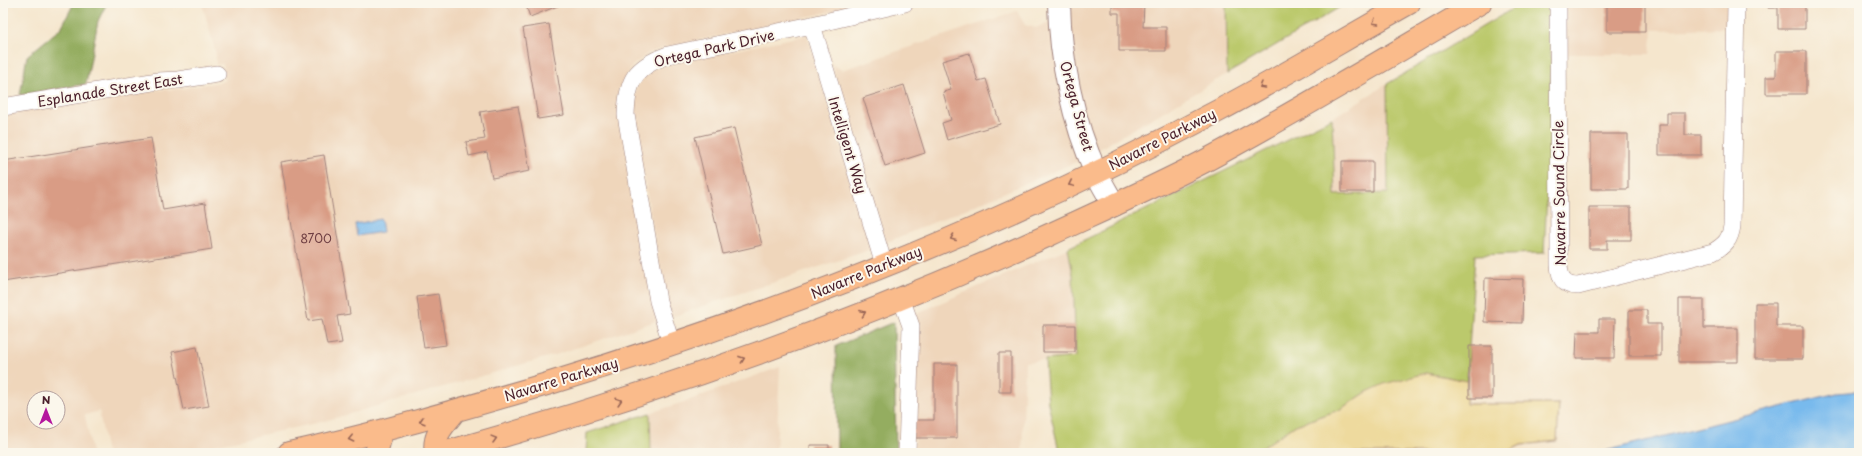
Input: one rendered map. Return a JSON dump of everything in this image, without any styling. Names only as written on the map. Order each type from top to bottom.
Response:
[{"type":"highway","name":"Navarre Parkway","points":[[289,453],[381,432],[672,346],[785,305],[960,235],[1096,172],[1218,111],[1409,3]]},
{"type":"highway","points":[[443,453],[515,433],[665,387],[850,319],[983,265],[1203,162],[1480,3]]},
{"type":"highway","points":[[436,453],[434,446],[436,436],[455,411]]},
{"type":"highway","points":[[376,453],[381,432]]},
{"type":"street","name":"Ortega Park Drive","points":[[672,346],[658,301],[626,115],[626,100],[630,84],[639,70],[651,61],[668,55],[812,25],[904,3]]},
{"type":"street","name":"Ortega Street","points":[[1059,3],[1065,72],[1083,136],[1096,172],[1114,204]]},
{"type":"street","name":"Navarre Sound Circle","points":[[1558,3],[1559,265],[1560,278],[1566,284],[1571,286],[1578,286],[1713,252],[1725,245],[1730,238],[1732,226],[1736,3]]},
{"type":"street","name":"Intelligent Way","points":[[812,25],[884,265]]},
{"type":"street","name":"Esplanade Street East","points":[[3,107],[158,81],[178,80],[216,74]]},
{"type":"street","points":[[901,298],[911,326],[907,453]]},
{"type":"shaded area","points":[[202,3],[871,3],[666,47],[649,53],[633,65],[623,82],[656,321],[555,355],[321,422],[178,453],[107,453],[99,411],[85,415],[92,453],[3,453],[3,115],[158,90],[179,89],[225,81],[223,64],[216,65],[216,54]]},
{"type":"shaded area","points":[[1066,3],[1226,3],[1227,74],[1096,151],[1081,103]]},
{"type":"shaded area","points":[[1565,3],[1729,3],[1729,28],[1653,30],[1650,54],[1566,54]]},
{"type":"shaded area","points":[[1017,11],[1025,25],[1036,28],[1051,21],[1083,159],[885,243],[829,55],[833,65],[842,70]]},
{"type":"shaded area","points":[[807,35],[872,249],[671,317],[665,298],[633,114],[637,88],[644,76],[654,69],[670,64]]},
{"type":"shaded area","points":[[1387,84],[1389,193],[1335,195],[1332,118]]},
{"type":"shaded area","points":[[1068,248],[1073,275],[1076,357],[1025,362],[1022,453],[915,453],[915,314]]},
{"type":"shaded area","points":[[780,367],[776,453],[651,453],[650,413]]},
{"type":"green space","points":[[74,3],[107,3],[98,21],[86,84],[20,95],[27,56],[61,28]]},
{"type":"green space","points":[[1226,3],[1347,3],[1227,74]]},
{"type":"green space","points":[[1522,3],[1551,3],[1551,118],[1544,253],[1475,255],[1467,381],[1426,373],[1367,392],[1339,410],[1296,425],[1254,453],[1065,453],[1058,446],[1048,403],[1045,360],[1076,357],[1073,275],[1068,248],[1332,118],[1335,195],[1388,193],[1387,84]]},
{"type":"green space","points":[[894,322],[896,453],[837,453],[836,346]]},
{"type":"green space","points":[[650,413],[651,453],[586,453],[587,433]]},
{"type":"sand","points":[[1426,373],[1467,381],[1466,404],[1559,404],[1557,441],[1521,445],[1505,453],[1254,453],[1296,425],[1339,410],[1367,392],[1384,384]]},
{"type":"water","points":[[381,219],[383,232],[357,236],[355,224]]},
{"type":"water","points":[[1859,391],[1859,453],[1597,453],[1837,393]]},
{"type":"building","points":[[525,3],[565,3],[530,17]]},
{"type":"building","points":[[1112,3],[1144,3],[1143,27],[1166,27],[1166,51],[1119,51],[1119,13],[1112,13]]},
{"type":"building","points":[[1607,3],[1645,3],[1645,32],[1607,32]]},
{"type":"building","points":[[1768,3],[1805,3],[1805,29],[1778,29],[1778,8],[1768,8]]},
{"type":"building","points":[[549,24],[564,115],[538,119],[523,28]]},
{"type":"building","points":[[1776,51],[1806,51],[1806,94],[1766,94],[1766,77],[1776,77]]},
{"type":"building","points":[[969,53],[978,81],[986,79],[1000,124],[947,140],[942,123],[951,120],[943,92],[951,90],[942,61]]},
{"type":"building","points":[[904,85],[925,153],[885,166],[863,98]]},
{"type":"building","points":[[518,106],[530,171],[492,178],[487,152],[469,156],[466,142],[485,139],[480,112]]},
{"type":"building","points":[[1667,113],[1685,113],[1685,135],[1701,135],[1701,155],[1659,155],[1659,125],[1667,125]]},
{"type":"building","points":[[734,128],[762,245],[723,254],[695,137]]},
{"type":"building","points":[[1591,134],[1628,134],[1628,189],[1591,189]]},
{"type":"building","points":[[151,138],[163,210],[205,203],[212,249],[3,282],[3,161]]},
{"type":"building","points":[[324,155],[350,314],[337,316],[342,343],[327,345],[322,319],[308,321],[281,162]]},
{"type":"building","points":[[1342,161],[1373,161],[1373,192],[1342,192]]},
{"type":"building","points":[[1589,207],[1631,207],[1631,240],[1607,240],[1607,249],[1589,249]]},
{"type":"building","points":[[1485,278],[1523,279],[1522,323],[1484,322]]},
{"type":"building","points":[[438,294],[446,345],[424,348],[417,297]]},
{"type":"building","points":[[1679,299],[1704,299],[1704,328],[1738,328],[1738,362],[1679,362]]},
{"type":"building","points":[[1755,303],[1776,303],[1776,326],[1803,326],[1803,359],[1755,359]]},
{"type":"building","points":[[1629,310],[1647,310],[1647,324],[1661,324],[1661,356],[1629,356]]},
{"type":"building","points":[[1599,319],[1615,319],[1614,358],[1576,358],[1577,332],[1599,332]]},
{"type":"building","points":[[1043,325],[1075,325],[1075,352],[1043,352]]},
{"type":"building","points":[[1469,346],[1492,346],[1492,398],[1469,398]]},
{"type":"building","points":[[197,347],[209,406],[184,410],[172,352]]},
{"type":"building","points":[[999,353],[1011,353],[1011,392],[999,392]]},
{"type":"building","points":[[934,364],[957,364],[957,438],[912,438],[912,420],[934,420]]},
{"type":"building","points":[[810,445],[829,445],[829,453],[810,453]]}]
